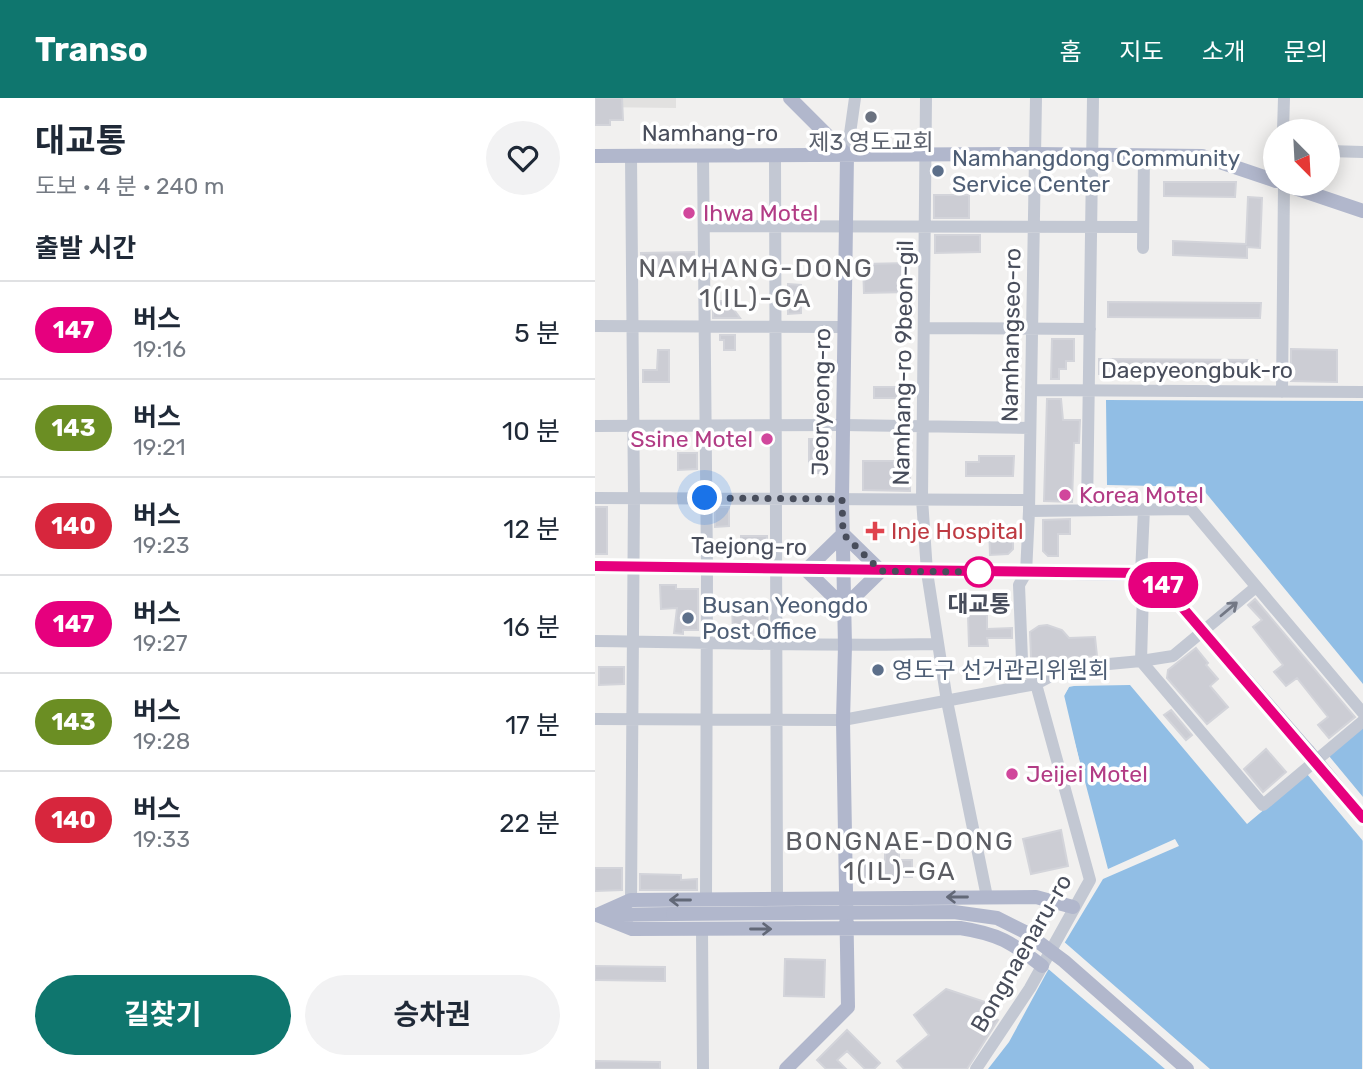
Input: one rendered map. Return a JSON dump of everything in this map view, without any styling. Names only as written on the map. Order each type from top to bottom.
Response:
[{"type":"main road","points":[[790,98],[847,155]]},
{"type":"main road","name":"Jeoryeong-ro","points":[[786,1069],[848,1007],[842,499],[847,155]]},
{"type":"main road","name":"Namhang-ro","points":[[595,156],[1202,156],[1263,177]]},
{"type":"main road","points":[[1319,196],[1363,211]]},
{"type":"main road","points":[[843,534],[881,571],[844,607],[806,570],[843,534]]},
{"type":"main road","name":"Taejong-ro","points":[[595,566],[1147,575]]},
{"type":"main road","points":[[1147,575],[1164,586],[1312,755],[1363,818]]},
{"type":"main road","points":[[596,915],[631,901],[1036,897],[1073,907]]},
{"type":"main road","points":[[596,915],[954,912],[997,918],[1025,932],[1064,961],[1187,1069]]},
{"type":"main road","points":[[596,915],[632,929],[981,931],[1011,942],[1042,966]]},
{"type":"street","points":[[847,155],[855,98]]},
{"type":"street","name":"Namhang-ro 9beon-gil","points":[[926,98],[922,499],[927,572],[936,644],[987,897]]},
{"type":"street","name":"Namhangseo-ro","points":[[1026,573],[1036,98]]},
{"type":"street","points":[[1087,510],[1093,98]]},
{"type":"street","points":[[1283,119],[1284,98]]},
{"type":"street","points":[[1341,151],[1363,152]]},
{"type":"street","points":[[775,155],[778,899]]},
{"type":"street","points":[[1143,248],[1144,155]]},
{"type":"street","points":[[631,156],[634,426],[631,901]]},
{"type":"street","points":[[703,156],[706,900]]},
{"type":"street","points":[[1282,392],[1284,196]]},
{"type":"street","points":[[703,226],[1143,227]]},
{"type":"street","points":[[595,326],[845,327]]},
{"type":"street","points":[[924,328],[1090,329]]},
{"type":"street","name":"Daepyeongbuk-ro","points":[[1031,390],[1363,392]]},
{"type":"street","points":[[595,426],[843,425],[1030,428]]},
{"type":"street","points":[[595,498],[922,499],[1087,510],[1191,509],[1363,713]]},
{"type":"street","points":[[1145,509],[1147,575],[1143,592],[1141,661],[1262,805],[1312,755],[1363,721]]},
{"type":"street","name":"Bongnaenaru-ro","points":[[976,1069],[1030,988],[1090,880],[1036,684],[1022,660],[1019,585],[1026,573]]},
{"type":"street","points":[[595,719],[843,720],[1036,684],[1066,668],[1173,656],[1256,587]]},
{"type":"street","points":[[595,641],[778,642],[845,646],[936,644]]},
{"type":"street","points":[[702,929],[703,1069]]},
{"type":"shaded area","points":[[595,98],[676,98],[676,108],[595,107]]},
{"type":"water","points":[[1106,400],[1363,401],[1363,684],[1201,487],[1107,485]]},
{"type":"water","points":[[1130,685],[1247,824],[1363,726],[1362,1069],[988,1069],[1009,1042],[1106,874],[1064,695],[1069,687],[1074,686]]},
{"type":"pier","points":[[1069,687],[1063,698],[1108,869],[1175,839],[1179,846],[1103,879],[1104,869],[1060,699],[1064,689]]},
{"type":"pier","points":[[1329,756],[1363,797],[1363,841],[1307,774]]},
{"type":"pier","points":[[1062,940],[1210,1069],[1165,1069],[1046,967]]},
{"type":"building","points":[[595,98],[622,98],[623,120],[610,120],[610,125],[595,125]]},
{"type":"building","points":[[1164,182],[1236,182],[1235,197],[1164,196]]},
{"type":"building","points":[[934,195],[969,195],[969,218],[934,218]]},
{"type":"building","points":[[1248,197],[1262,198],[1260,248],[1247,247],[1247,258],[1173,255],[1173,241],[1246,244]]},
{"type":"building","points":[[935,235],[980,235],[980,252],[935,253]]},
{"type":"building","points":[[694,252],[695,274],[642,274],[641,253]]},
{"type":"building","points":[[909,263],[909,292],[864,293],[863,264]]},
{"type":"building","points":[[788,284],[801,285],[801,313],[788,314]]},
{"type":"building","points":[[713,301],[732,301],[732,307],[740,318],[713,318]]},
{"type":"building","points":[[1108,302],[1261,303],[1260,318],[1108,317]]},
{"type":"building","points":[[720,335],[735,335],[735,350],[724,350],[724,340],[720,340]]},
{"type":"building","points":[[1052,339],[1074,339],[1074,361],[1066,361],[1066,369],[1059,369],[1059,379],[1051,379]]},
{"type":"building","points":[[1291,349],[1337,350],[1337,382],[1291,381]]},
{"type":"building","points":[[658,350],[669,350],[669,382],[643,382],[643,370],[657,370]]},
{"type":"building","points":[[1099,359],[1257,360],[1257,374],[1099,374]]},
{"type":"building","points":[[874,387],[899,387],[899,398],[874,398]]},
{"type":"building","points":[[1047,399],[1061,399],[1063,420],[1080,420],[1079,443],[1074,443],[1072,502],[1044,501]]},
{"type":"building","points":[[809,439],[827,439],[827,473],[809,473]]},
{"type":"building","points":[[678,453],[697,453],[697,469],[678,470]]},
{"type":"building","points":[[979,456],[1014,456],[1013,476],[966,476],[966,462],[979,462]]},
{"type":"building","points":[[863,461],[910,461],[910,491],[863,490]]},
{"type":"building","points":[[595,507],[607,507],[607,554],[595,554]]},
{"type":"building","points":[[715,507],[729,507],[729,526],[715,527]]},
{"type":"building","points":[[1070,519],[1070,534],[1058,534],[1058,556],[1048,556],[1043,551],[1043,520]]},
{"type":"building","points":[[989,525],[1013,525],[1013,549],[1008,554],[990,555]]},
{"type":"building","points":[[741,536],[767,536],[767,554],[741,555]]},
{"type":"building","name":"Busan Yeongdo Post Office","points":[[660,585],[676,585],[676,589],[698,589],[698,630],[683,630],[683,634],[674,633],[677,608],[661,609]]},
{"type":"building","points":[[1255,599],[1355,717],[1329,738],[1318,725],[1328,717],[1297,678],[1286,686],[1274,672],[1283,665],[1253,627],[1262,620],[1248,605]]},
{"type":"building","points":[[767,604],[768,635],[733,635],[732,605]]},
{"type":"building","points":[[968,615],[987,615],[987,629],[1012,628],[1012,638],[987,638],[988,646],[969,646]]},
{"type":"building","points":[[1047,625],[1062,630],[1069,638],[1095,637],[1097,656],[1065,659],[1039,672],[1031,657],[1030,632],[1039,626]]},
{"type":"building","points":[[1196,648],[1218,679],[1210,686],[1228,707],[1207,724],[1167,678],[1168,670]]},
{"type":"building","points":[[599,667],[624,667],[624,684],[599,685]]},
{"type":"building","points":[[1171,710],[1192,735],[1186,740],[1164,715]]},
{"type":"building","points":[[1266,749],[1286,772],[1263,792],[1244,769]]},
{"type":"building","points":[[1061,830],[1068,866],[1031,874],[1023,839]]},
{"type":"building","points":[[891,844],[899,844],[899,860],[912,860],[912,877],[863,877],[863,864],[885,862],[885,849]]},
{"type":"building","points":[[595,868],[622,868],[622,890],[595,891]]},
{"type":"building","points":[[640,874],[681,875],[681,880],[697,879],[697,890],[640,890]]},
{"type":"building","points":[[785,959],[825,960],[824,997],[784,996]]},
{"type":"building","points":[[595,966],[665,967],[665,981],[595,980]]},
{"type":"building","points":[[946,989],[988,1003],[990,1017],[998,1020],[967,1069],[904,1069],[897,1061],[929,1035],[914,1015]]},
{"type":"building","points":[[847,1030],[880,1063],[874,1069],[865,1069],[847,1051],[837,1060],[846,1069],[826,1069],[817,1060]]},
{"type":"building","points":[[595,1061],[660,1062],[660,1069],[595,1069]]},
{"type":"bus line","name":"147","points":[[595,566],[1141,573],[1153,577],[1164,586],[1245,677],[1363,818]]},
{"type":"place","name":"제3 영도교회","points":[[871,117]]},
{"type":"place","name":"Namhangdong Community Service Center","points":[[938,171]]},
{"type":"place","name":"Ihwa Motel","points":[[689,213]]},
{"type":"place","name":"Ssine Motel","points":[[767,439]]},
{"type":"place","name":"Korea Motel","points":[[1065,495]]},
{"type":"place","name":"Inje Hospital","points":[[875,531]]},
{"type":"place","name":"대교통","points":[[979,572]]},
{"type":"place","name":"Busan Yeongdo Post Office","points":[[688,618]]},
{"type":"place","name":"영도구 선거관리위원회","points":[[878,670]]},
{"type":"place","name":"Jeijei Motel","points":[[1012,774]]},
{"type":"district","name":"NAMHANG-DONG 1(IL)-GA","points":[[756,283]]},
{"type":"district","name":"BONGNAE-DONG 1(IL)-GA","points":[[900,856]]},
{"type":"route","points":[[705,498],[842,499],[843,534],[881,571],[979,572]]}]
